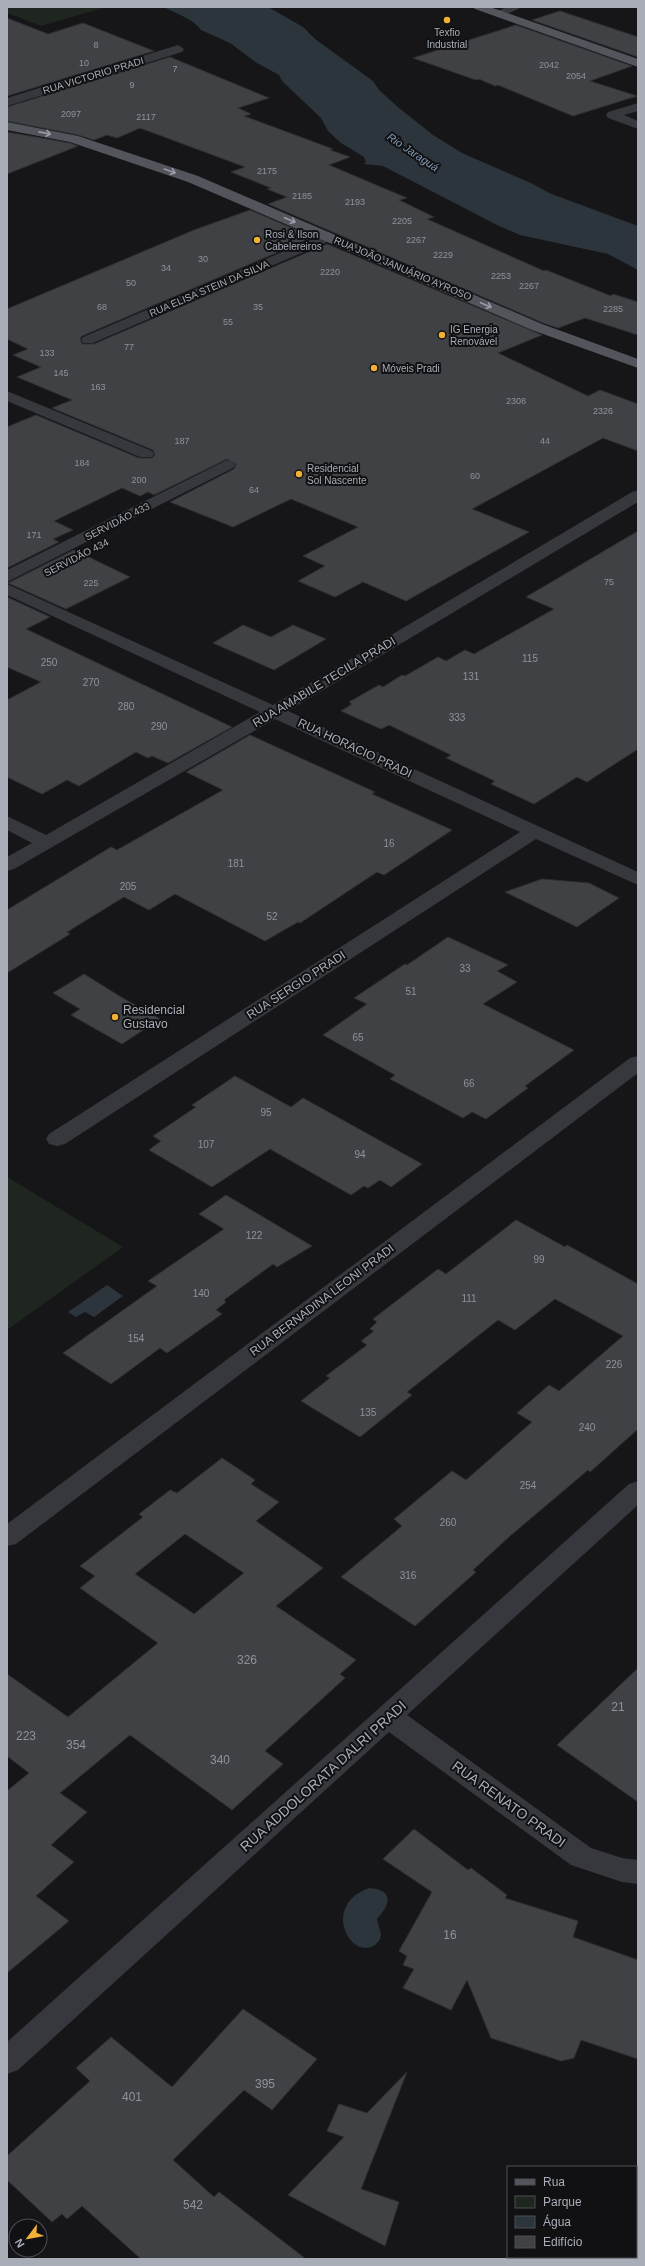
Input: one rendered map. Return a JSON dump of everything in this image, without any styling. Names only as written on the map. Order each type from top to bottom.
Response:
[{"type":"main road","points":[[479,7],[637,61]]},
{"type":"main road","name":"RUA JOÃO JANUÁRIO AYROSO","points":[[7,126],[73,139],[126,155],[193,179],[329,236],[538,327],[638,364]]},
{"type":"street","points":[[499,14],[516,7]]},
{"type":"street","name":"RUA VICTORIO PRADI","points":[[7,102],[178,49]]},
{"type":"street","points":[[638,107],[612,115],[638,125]]},
{"type":"street","name":"RUA ELISA STEIN DA SILVA","points":[[88,340],[329,236]]},
{"type":"street","points":[[7,396],[146,454]]},
{"type":"street","name":"SERVIDÃO 433","points":[[8,585],[227,465]]},
{"type":"street","name":"RUA AMABILE TECILA PRADI","points":[[7,865],[275,711],[638,495]]},
{"type":"street","name":"SERVIDÃO 434","points":[[8,585],[141,524]]},
{"type":"street","name":"RUA HORACIO PRADI","points":[[8,585],[275,711],[638,878]]},
{"type":"street","points":[[7,822],[45,842]]},
{"type":"street","name":"RUA SERGIO PRADI","points":[[58,1139],[535,831]]},
{"type":"street","name":"RUA BERNADINA LEONI PRADI","points":[[7,1537],[638,1062]]},
{"type":"street","name":"RUA ADDOLORATA DALRI PRADI","points":[[7,2061],[389,1717],[638,1490]]},
{"type":"street","name":"RUA RENATO PRADI","points":[[389,1717],[581,1857],[622,1870],[638,1872]]},
{"type":"green space","points":[[7,7],[103,8],[41,26],[7,13]]},
{"type":"green space","points":[[7,1177],[123,1247],[7,1330]]},
{"type":"water","name":"Rio Jaraguá","points":[[163,7],[268,7],[303,27],[315,39],[373,81],[379,90],[399,108],[433,135],[462,153],[533,184],[549,193],[638,226],[638,270],[608,254],[520,235],[499,226],[383,166],[364,164],[366,162],[364,157],[341,143],[328,131],[321,118],[282,81],[279,75],[257,63],[230,43],[201,30],[189,19]]},
{"type":"water","points":[[107,1285],[123,1296],[94,1317],[85,1312],[76,1317],[68,1312]]},
{"type":"water","points":[[369,1888],[377,1889],[383,1892],[388,1899],[385,1909],[377,1919],[381,1934],[380,1939],[375,1945],[366,1948],[357,1945],[349,1938],[345,1929],[343,1918],[346,1906],[354,1896]]},
{"type":"building","points":[[560,11],[638,37],[638,57],[532,20]]},
{"type":"building","points":[[7,18],[48,34],[83,23],[154,51],[7,96]]},
{"type":"building","points":[[516,25],[632,66],[590,81],[637,96],[573,116],[498,85],[495,86],[479,79],[476,80],[413,58]]},
{"type":"building","points":[[170,57],[269,98],[238,108],[251,114],[244,116],[333,149],[330,150],[350,157],[329,165],[407,198],[399,200],[434,217],[427,219],[544,271],[546,270],[611,296],[613,294],[638,302],[638,335],[585,318],[558,328],[543,323],[268,204],[287,197],[267,189],[271,188],[231,172],[245,167],[140,128],[117,138],[107,135],[94,140],[78,135],[7,121],[7,107]]},
{"type":"building","points":[[7,132],[70,143],[78,146],[7,174]]},
{"type":"building","points":[[250,210],[313,237],[82,336],[80,339],[82,344],[94,344],[327,244],[542,335],[498,353],[588,396],[600,390],[638,404],[638,451],[603,438],[472,509],[529,532],[406,601],[363,582],[335,597],[298,581],[325,566],[303,556],[358,527],[291,499],[233,527],[170,502],[234,469],[236,464],[227,459],[154,495],[148,492],[140,496],[122,488],[54,521],[73,530],[53,539],[59,542],[7,568],[7,427],[36,415],[139,458],[152,458],[155,455],[153,450],[52,408],[72,400],[17,377],[41,367],[13,355],[28,349],[7,339],[7,309],[194,230]]},
{"type":"building","points":[[638,531],[638,749],[587,782],[577,777],[534,804],[491,784],[495,781],[446,758],[451,755],[389,725],[381,729],[341,711],[352,704],[349,702],[379,685],[383,687],[402,675],[405,676],[438,657],[446,661],[465,650],[474,654],[554,609],[526,597]]},
{"type":"building","points":[[74,550],[130,577],[66,609],[8,583]]},
{"type":"building","points":[[7,597],[50,617],[26,629],[232,727],[168,763],[152,756],[148,758],[136,752],[79,786],[67,780],[42,794],[7,777],[7,700],[41,682],[7,667]]},
{"type":"building","points":[[243,625],[271,637],[293,625],[326,639],[274,670],[213,643]]},
{"type":"building","points":[[250,735],[375,792],[372,794],[452,830],[384,875],[377,872],[300,923],[298,922],[265,941],[175,894],[149,910],[124,897],[67,932],[70,934],[7,973],[7,910],[111,847],[117,850],[223,790],[186,772]]},
{"type":"building","points":[[542,879],[589,883],[619,898],[577,927],[505,892]]},
{"type":"building","points":[[448,937],[508,965],[497,971],[517,982],[483,1004],[574,1050],[525,1086],[528,1088],[486,1119],[472,1112],[463,1118],[390,1079],[395,1075],[323,1035],[367,1004],[354,998]]},
{"type":"building","name":"Residencial Gustavo","points":[[84,974],[160,1019],[122,1044],[71,1015],[80,1009],[53,993]]},
{"type":"building","points":[[235,1076],[291,1107],[303,1098],[422,1164],[391,1187],[380,1180],[368,1188],[364,1186],[351,1195],[270,1149],[212,1187],[149,1150],[161,1141],[153,1136],[196,1107],[192,1105]]},
{"type":"building","points":[[226,1195],[312,1246],[277,1267],[273,1264],[224,1300],[226,1302],[216,1310],[222,1314],[167,1353],[160,1348],[111,1384],[63,1353],[157,1286],[148,1281],[224,1229],[199,1214]]},
{"type":"building","points":[[516,1220],[565,1247],[567,1245],[638,1284],[638,1429],[590,1472],[588,1470],[510,1536],[473,1570],[476,1572],[415,1626],[341,1577],[402,1526],[394,1519],[452,1471],[466,1480],[532,1422],[517,1413],[549,1385],[559,1391],[623,1336],[555,1299],[515,1330],[498,1320],[407,1392],[412,1395],[360,1437],[301,1401],[330,1378],[326,1376],[367,1345],[361,1341],[374,1331],[370,1329],[377,1322],[373,1319],[438,1269],[446,1274]]},
{"type":"building","points":[[222,1458],[255,1480],[251,1484],[279,1502],[256,1521],[323,1568],[276,1606],[356,1660],[340,1674],[345,1678],[265,1751],[283,1764],[232,1810],[130,1735],[60,1793],[87,1812],[51,1845],[74,1862],[36,1896],[69,1921],[7,1973],[7,1791],[29,1773],[7,1756],[7,1674],[68,1717],[158,1643],[80,1588],[95,1576],[80,1566],[143,1517],[139,1514],[170,1490],[177,1493]],"holes":[[[185,1534],[244,1573],[194,1614],[135,1574]]]},
{"type":"building","points":[[638,1668],[638,1802],[557,1745]]},
{"type":"building","points":[[414,1829],[468,1870],[471,1868],[507,1895],[505,1898],[578,1921],[573,1937],[638,1960],[638,2059],[581,2040],[574,2058],[561,2061],[491,2038],[467,1980],[451,2010],[403,1988],[414,1969],[403,1965],[407,1956],[399,1951],[432,1892],[383,1859]]},
{"type":"building","points":[[243,2009],[317,2059],[272,2110],[244,2090],[173,2160],[214,2197],[219,2192],[306,2259],[141,2259],[82,2206],[67,2219],[62,2214],[52,2222],[7,2180],[7,2156],[90,2081],[76,2068],[111,2037],[172,2087]]},
{"type":"building","points":[[407,2072],[361,2189],[399,2202],[385,2246],[288,2195],[344,2137],[327,2131],[339,2104],[367,2113]]},
{"type":"place","name":"Texfio Industrial","points":[[447,20]]},
{"type":"place","name":"Rosi & Ilson Cabelereiros","points":[[257,240]]},
{"type":"place","name":"IG Energia Renovável","points":[[442,335]]},
{"type":"place","name":"Móveis Pradi","points":[[374,368]]},
{"type":"place","name":"Residencial Sol Nascente","points":[[299,474]]},
{"type":"place","name":"Residencial Gustavo","points":[[115,1017]]}]
